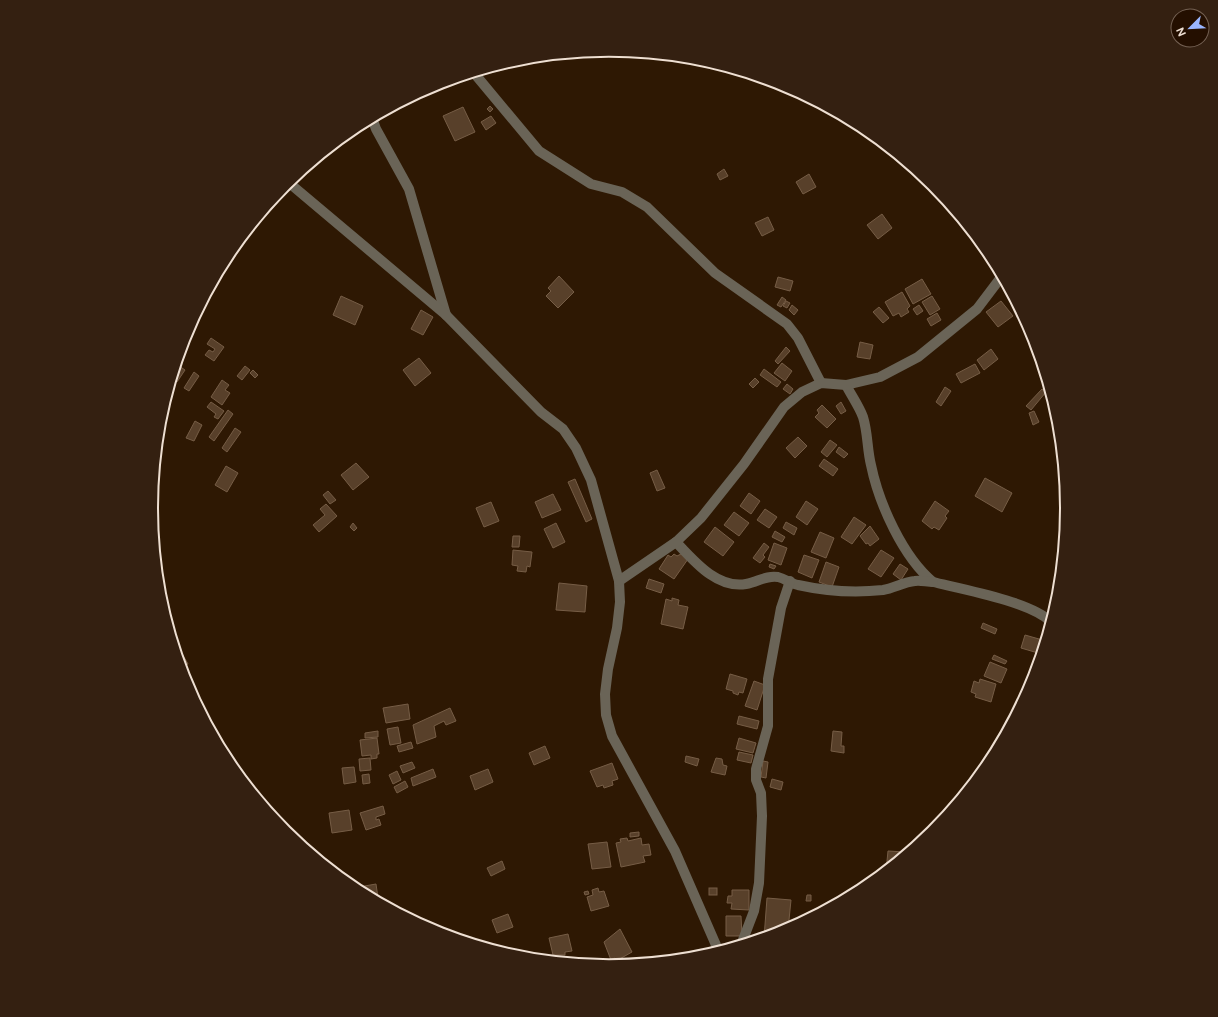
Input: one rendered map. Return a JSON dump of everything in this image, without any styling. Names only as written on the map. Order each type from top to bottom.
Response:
[{"type":"street","points":[[477,77],[540,151],[591,184],[622,192],[647,207],[715,273],[787,324],[798,338],[821,383]]},
{"type":"street","points":[[374,123],[409,189],[446,315]]},
{"type":"street","points":[[293,186],[446,315],[541,412],[563,429],[576,448],[591,480],[620,581],[620,602],[617,628],[608,669],[605,694],[606,715],[612,736],[675,850],[717,947]]},
{"type":"street","points":[[620,581],[676,542],[701,518],[744,464],[784,407],[802,392],[821,383],[846,385],[880,377],[918,357],[977,309],[998,281]]},
{"type":"street","points":[[846,385],[863,416],[868,440],[870,464],[881,502],[910,558],[933,582]]},
{"type":"street","points":[[676,542],[714,577],[727,584],[746,584],[767,577],[779,577],[796,585],[824,590],[855,591],[883,590],[916,580],[933,582],[1029,608],[1047,618]]},
{"type":"street","points":[[743,940],[754,911],[759,883],[762,816],[761,793],[756,780],[756,769],[768,726],[768,679],[781,608],[790,581]]},
{"type":"building","points":[[490,106],[493,109],[490,112],[487,109]]},
{"type":"building","points":[[463,107],[475,132],[455,141],[443,116]]},
{"type":"building","points":[[491,116],[496,123],[486,130],[481,122]]},
{"type":"building","points":[[724,169],[728,176],[720,180],[717,174]]},
{"type":"building","points":[[809,174],[816,187],[803,194],[796,182]]},
{"type":"building","points":[[882,214],[892,228],[878,239],[867,225]]},
{"type":"building","points":[[768,217],[774,230],[762,236],[755,223]]},
{"type":"building","points":[[559,276],[574,292],[558,308],[546,296],[551,291],[548,288]]},
{"type":"building","points":[[778,277],[793,281],[790,291],[775,287]]},
{"type":"building","points":[[922,279],[931,294],[913,304],[905,289]]},
{"type":"building","points":[[902,292],[910,306],[907,309],[909,312],[901,317],[899,313],[893,316],[885,302]]},
{"type":"building","points":[[341,296],[363,306],[355,325],[333,315]]},
{"type":"building","points":[[932,296],[940,309],[930,315],[922,302]]},
{"type":"building","points":[[782,297],[786,300],[781,307],[777,305]]},
{"type":"building","points":[[786,301],[790,303],[787,308],[783,306]]},
{"type":"building","points":[[1001,301],[1013,316],[998,327],[986,312]]},
{"type":"building","points":[[792,305],[798,310],[794,315],[789,310]]},
{"type":"building","points":[[919,305],[923,311],[917,315],[913,309]]},
{"type":"building","points":[[879,307],[889,318],[883,323],[873,312]]},
{"type":"building","points":[[421,310],[433,317],[423,335],[411,329]]},
{"type":"building","points":[[937,313],[941,320],[931,326],[927,319]]},
{"type":"building","points":[[211,338],[224,347],[214,361],[205,355],[209,350],[213,352],[215,349],[207,344]]},
{"type":"building","points":[[860,342],[873,345],[870,359],[857,357]]},
{"type":"building","points":[[786,347],[790,351],[778,364],[775,361]]},
{"type":"building","points":[[991,349],[998,359],[984,370],[977,360]]},
{"type":"building","points":[[419,358],[431,373],[415,386],[403,370]]},
{"type":"building","points":[[782,363],[792,371],[785,381],[774,373]]},
{"type":"building","points":[[975,364],[980,373],[961,383],[956,374]]},
{"type":"building","points":[[245,366],[250,370],[242,380],[237,376]]},
{"type":"building","points":[[180,367],[185,370],[177,382],[176,381]]},
{"type":"building","points":[[764,369],[781,382],[777,387],[760,375]]},
{"type":"building","points":[[253,370],[258,375],[255,378],[250,373]]},
{"type":"building","points":[[194,372],[199,376],[189,391],[184,388]]},
{"type":"building","points":[[755,378],[759,382],[753,388],[749,384]]},
{"type":"building","points":[[222,380],[229,385],[225,390],[230,393],[222,405],[211,397]]},
{"type":"building","points":[[787,384],[793,389],[790,394],[783,389]]},
{"type":"building","points":[[945,387],[951,391],[941,406],[936,402]]},
{"type":"building","points":[[1042,389],[1045,391],[1045,393],[1031,410],[1026,406]]},
{"type":"building","points":[[211,402],[224,411],[218,419],[214,417],[216,414],[207,407]]},
{"type":"building","points":[[841,402],[846,411],[841,414],[836,406]]},
{"type":"building","points":[[822,405],[836,419],[827,428],[815,417],[819,413],[817,410]]},
{"type":"building","points":[[228,410],[233,414],[214,441],[209,437]]},
{"type":"building","points":[[1034,411],[1039,422],[1033,425],[1029,413]]},
{"type":"building","points":[[195,421],[202,425],[194,441],[186,438]]},
{"type":"building","points":[[235,428],[241,432],[227,452],[222,448]]},
{"type":"building","points":[[798,437],[807,446],[795,458],[786,448]]},
{"type":"building","points":[[830,440],[837,445],[827,457],[821,452]]},
{"type":"building","points":[[839,447],[848,454],[844,458],[836,452]]},
{"type":"building","points":[[824,459],[838,469],[833,476],[819,466]]},
{"type":"building","points":[[356,463],[369,477],[353,490],[341,475]]},
{"type":"building","points":[[226,466],[238,473],[227,492],[215,485]]},
{"type":"building","points":[[657,470],[665,488],[657,491],[650,473]]},
{"type":"building","points":[[985,478],[1012,493],[1002,512],[975,496]]},
{"type":"building","points":[[575,479],[592,519],[586,522],[568,482]]},
{"type":"building","points":[[328,491],[336,500],[330,504],[323,495]]},
{"type":"building","points":[[749,493],[760,501],[751,514],[740,506]]},
{"type":"building","points":[[553,494],[561,510],[542,518],[535,502]]},
{"type":"building","points":[[806,501],[818,509],[807,525],[796,517]]},
{"type":"building","points":[[935,501],[949,511],[945,516],[947,518],[939,530],[934,527],[932,529],[922,521]]},
{"type":"building","points":[[491,502],[499,521],[484,527],[476,508]]},
{"type":"building","points":[[326,504],[337,516],[319,532],[313,525],[325,515],[320,509]]},
{"type":"building","points":[[765,509],[777,517],[769,528],[757,520]]},
{"type":"building","points":[[734,512],[749,523],[739,536],[724,525]]},
{"type":"building","points":[[854,517],[866,525],[852,544],[841,537]]},
{"type":"building","points":[[786,522],[797,528],[794,535],[783,528]]},
{"type":"building","points":[[353,523],[357,528],[354,531],[350,527]]},
{"type":"building","points":[[556,523],[565,542],[553,548],[544,529]]},
{"type":"building","points":[[870,526],[879,539],[870,546],[868,543],[866,544],[860,536]]},
{"type":"building","points":[[715,527],[734,542],[723,556],[704,542]]},
{"type":"building","points":[[775,531],[785,537],[782,542],[772,537]]},
{"type":"building","points":[[820,532],[834,538],[826,558],[811,552]]},
{"type":"building","points":[[513,536],[520,536],[519,547],[512,547]]},
{"type":"building","points":[[764,543],[769,547],[763,555],[765,557],[760,563],[753,558]]},
{"type":"building","points":[[774,543],[787,548],[781,565],[768,560]]},
{"type":"building","points":[[513,550],[532,552],[530,567],[527,566],[526,572],[517,571],[518,566],[512,565]]},
{"type":"building","points":[[881,550],[894,558],[881,577],[868,569]]},
{"type":"building","points":[[674,554],[677,556],[681,554],[688,559],[674,579],[659,569],[668,555],[671,557]]},
{"type":"building","points":[[804,555],[819,560],[812,578],[798,572]]},
{"type":"building","points":[[826,562],[839,567],[832,587],[819,582]]},
{"type":"building","points":[[770,564],[776,566],[774,569],[769,567]]},
{"type":"building","points":[[900,564],[908,569],[901,580],[893,574]]},
{"type":"building","points":[[649,579],[664,584],[661,593],[646,588]]},
{"type":"building","points":[[559,583],[587,586],[585,612],[556,610]]},
{"type":"building","points":[[672,598],[679,600],[678,605],[688,607],[683,629],[661,624],[666,599],[672,601]]},
{"type":"building","points":[[983,623],[997,629],[995,634],[981,628]]},
{"type":"building","points":[[1025,635],[1041,640],[1037,653],[1021,648]]},
{"type":"building","points":[[180,650],[188,664],[186,665],[181,654]]},
{"type":"building","points":[[994,655],[1007,661],[1005,664],[992,659]]},
{"type":"building","points":[[990,662],[1007,669],[1001,683],[984,676]]},
{"type":"building","points":[[730,674],[747,679],[743,693],[739,692],[738,695],[733,693],[733,691],[726,689]]},
{"type":"building","points":[[980,679],[996,684],[991,702],[975,697],[976,694],[971,692],[974,681],[979,683]]},
{"type":"building","points":[[754,681],[765,685],[757,710],[745,706]]},
{"type":"building","points":[[408,704],[410,719],[386,723],[383,708]]},
{"type":"building","points":[[450,708],[456,721],[446,725],[444,721],[434,726],[436,737],[417,744],[413,725]]},
{"type":"building","points":[[739,716],[759,721],[757,729],[737,724]]},
{"type":"building","points":[[398,727],[401,743],[390,745],[387,729]]},
{"type":"building","points":[[378,731],[378,737],[365,738],[365,733]]},
{"type":"building","points":[[833,731],[842,732],[841,746],[844,746],[844,753],[831,751]]},
{"type":"building","points":[[377,738],[379,754],[377,754],[377,758],[371,759],[371,755],[362,756],[360,740]]},
{"type":"building","points":[[739,738],[756,743],[753,753],[736,749]]},
{"type":"building","points":[[411,742],[413,748],[399,752],[397,746]]},
{"type":"building","points":[[545,746],[550,758],[534,765],[529,753]]},
{"type":"building","points":[[739,752],[753,755],[751,763],[737,760]]},
{"type":"building","points":[[686,756],[699,759],[697,766],[685,762]]},
{"type":"building","points":[[370,758],[371,770],[360,771],[359,759]]},
{"type":"building","points":[[716,758],[722,759],[723,765],[727,766],[725,775],[711,772]]},
{"type":"building","points":[[763,761],[768,762],[766,778],[761,777]]},
{"type":"building","points":[[412,762],[415,768],[403,773],[400,766]]},
{"type":"building","points":[[612,763],[618,779],[612,781],[613,785],[604,788],[603,785],[597,787],[590,771]]},
{"type":"building","points":[[354,767],[356,782],[344,784],[342,768]]},
{"type":"building","points":[[433,769],[436,777],[413,786],[411,778]]},
{"type":"building","points":[[488,769],[493,782],[475,790],[470,776]]},
{"type":"building","points":[[397,771],[401,780],[393,784],[389,775]]},
{"type":"building","points":[[369,774],[370,783],[363,784],[362,775]]},
{"type":"building","points":[[772,779],[783,782],[781,790],[770,787]]},
{"type":"building","points":[[405,781],[408,787],[397,793],[394,787]]},
{"type":"building","points":[[383,806],[385,814],[376,817],[376,820],[379,819],[381,825],[366,830],[360,813]]},
{"type":"building","points":[[349,810],[352,830],[332,833],[329,813]]},
{"type":"building","points":[[639,832],[639,836],[630,837],[630,833]]},
{"type":"building","points":[[627,838],[628,841],[641,838],[642,845],[649,844],[651,855],[643,856],[645,862],[621,867],[616,843],[621,842],[620,839]]},
{"type":"building","points":[[607,842],[611,867],[592,869],[588,844]]},
{"type":"building","points":[[888,851],[902,852],[887,865]]},
{"type":"building","points":[[502,861],[505,869],[491,876],[487,868]]},
{"type":"building","points":[[376,884],[378,897],[362,886]]},
{"type":"building","points":[[598,888],[599,892],[604,891],[609,906],[591,911],[587,897],[593,895],[592,890]]},
{"type":"building","points":[[709,888],[717,888],[717,895],[709,895]]},
{"type":"building","points":[[732,890],[749,890],[749,910],[731,909],[732,903],[727,903],[728,896],[732,896]]},
{"type":"building","points":[[588,891],[589,894],[585,895],[584,892]]},
{"type":"building","points":[[807,895],[811,895],[811,901],[806,901]]},
{"type":"building","points":[[767,898],[791,900],[789,923],[764,932]]},
{"type":"building","points":[[508,914],[513,927],[497,933],[492,920]]},
{"type":"building","points":[[726,916],[741,916],[742,936],[726,936]]},
{"type":"building","points":[[620,929],[632,952],[618,960],[616,960],[615,958],[611,960],[604,942]]},
{"type":"building","points":[[568,934],[572,951],[565,952],[565,955],[553,955],[549,938]]}]
